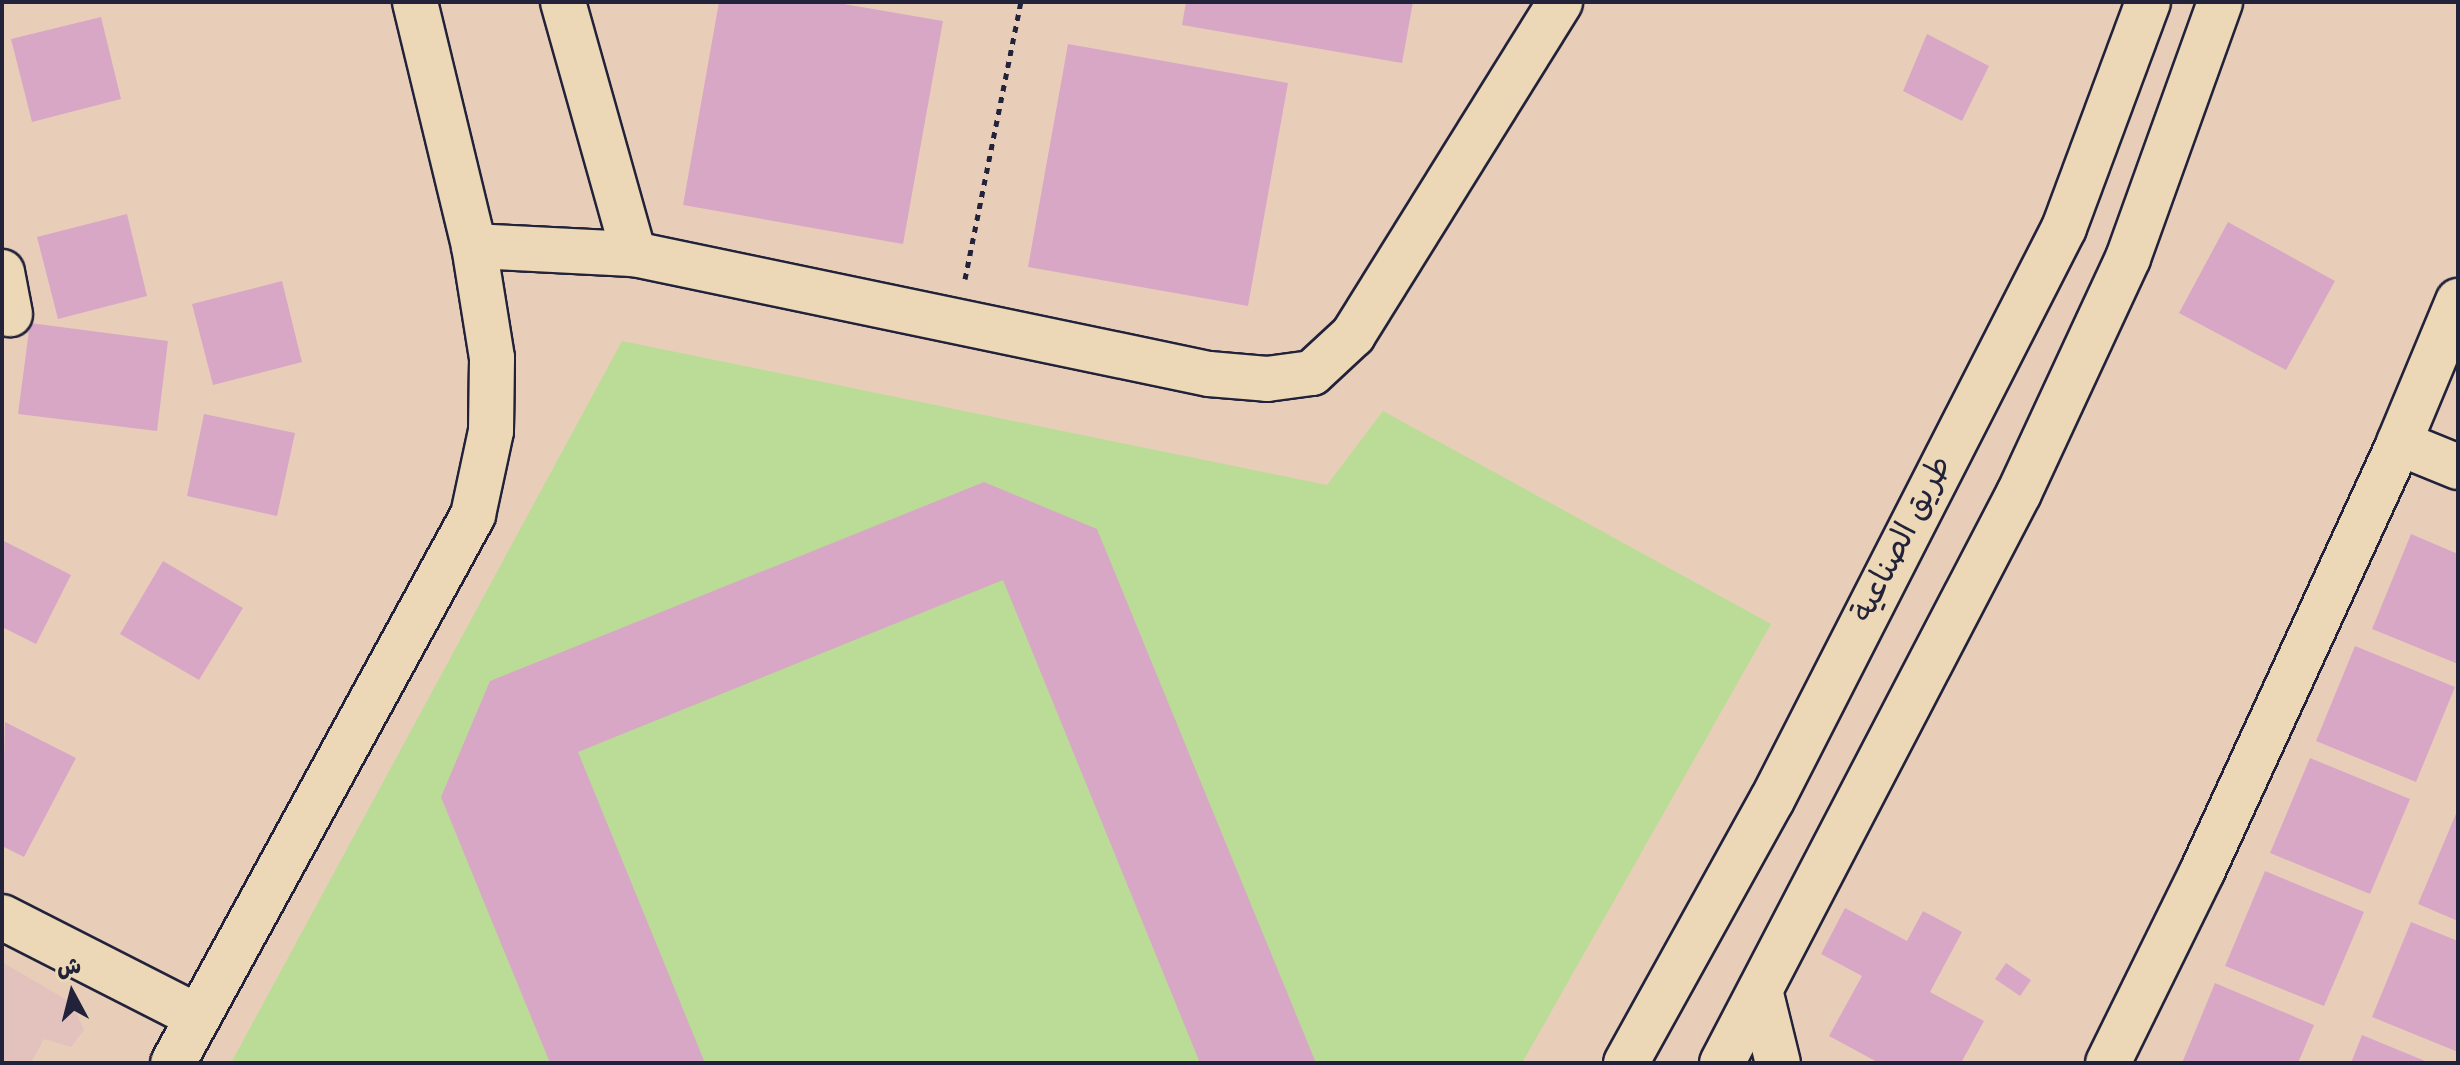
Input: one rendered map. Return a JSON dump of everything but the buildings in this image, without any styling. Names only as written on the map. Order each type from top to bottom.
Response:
[{"type":"main road","points":[[173,1063],[473,515],[491,431],[492,358],[474,246],[415,2]]},
{"type":"main road","points":[[563,2],[634,254]]},
{"type":"main road","points":[[474,246],[634,254],[1209,374],[1267,379],[1312,373],[1353,335],[1560,2]]},
{"type":"main road","name":"طريق الصناعية","points":[[1626,1063],[1772,800],[2064,228],[2148,2]]},
{"type":"main road","points":[[1722,1063],[1761,994],[2019,493],[2122,272],[2220,2]]},
{"type":"main road","points":[[2,272],[10,314]]},
{"type":"main road","points":[[2108,1063],[2202,872],[2399,443],[2458,301]]},
{"type":"main road","points":[[2399,443],[2458,467]]},
{"type":"main road","points":[[2,917],[198,1017]]},
{"type":"main road","points":[[1761,994],[1778,1063]]},
{"type":"path","points":[[957,322],[1021,2]]},
{"type":"shaded area","points":[[2,962],[72,1003],[84,1030],[71,1047],[44,1039],[31,1063],[2,1063]]},
{"type":"green space","points":[[622,341],[1327,485],[1383,411],[1771,624],[1522,1063],[231,1063]]}]
